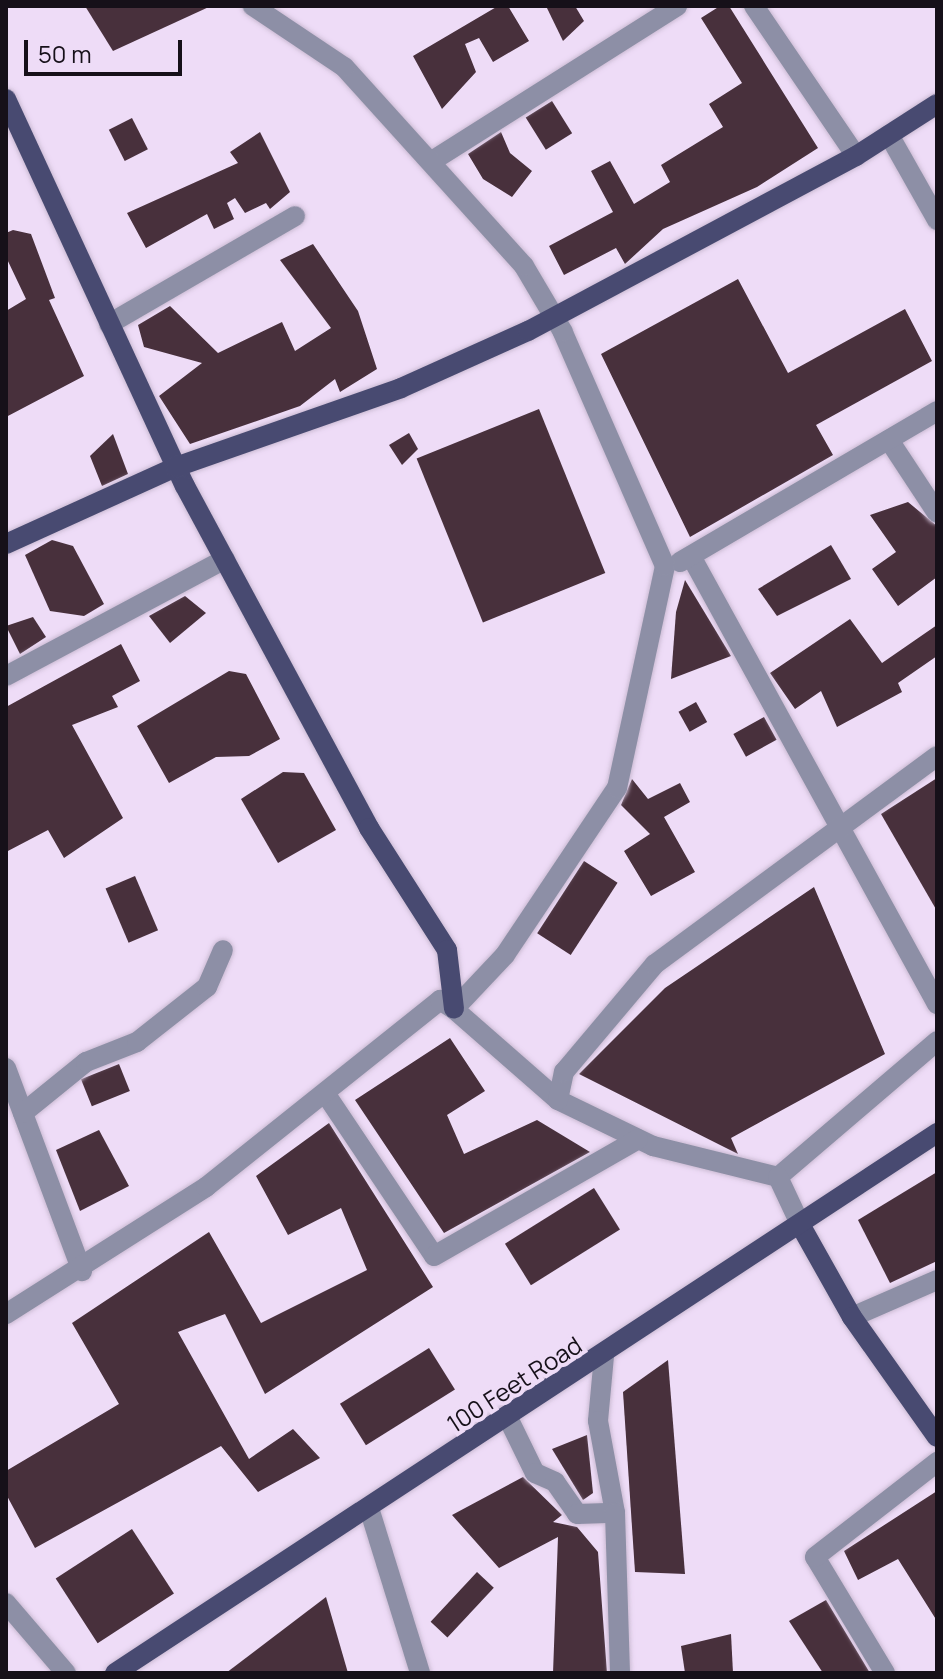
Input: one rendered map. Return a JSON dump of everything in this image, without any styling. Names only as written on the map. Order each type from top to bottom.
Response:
[{"type":"main road","points":[[6,99],[176,467],[369,828],[447,950],[454,1009]]},
{"type":"main road","points":[[6,544],[176,467],[401,388],[554,318],[856,156],[937,104]]},
{"type":"main road","name":"100 Feet Road","points":[[115,1673],[802,1228],[937,1133]]},
{"type":"main road","points":[[802,1228],[852,1317],[937,1437]]},
{"type":"street","points":[[253,6],[344,67],[524,266],[554,318],[665,566],[617,788],[505,955],[454,1009]]},
{"type":"street","points":[[432,161],[677,6]]},
{"type":"street","points":[[754,6],[856,156]]},
{"type":"street","points":[[889,135],[937,220]]},
{"type":"street","points":[[109,324],[295,216]]},
{"type":"street","points":[[665,566],[692,558],[937,411]]},
{"type":"street","points":[[889,440],[937,513]]},
{"type":"street","points":[[692,558],[842,823],[937,1004]]},
{"type":"street","points":[[6,676],[225,559]]},
{"type":"street","points":[[558,1100],[564,1072],[655,964],[842,823],[937,756]]},
{"type":"street","points":[[23,1113],[86,1062],[137,1042],[207,987],[223,950]]},
{"type":"street","points":[[6,1314],[82,1271],[327,1096],[440,1000],[558,1100],[638,1139],[778,1177],[802,1228]]},
{"type":"street","points":[[778,1177],[937,1041]]},
{"type":"street","points":[[6,1068],[82,1271]]},
{"type":"street","points":[[327,1096],[434,1256],[638,1139]]},
{"type":"street","points":[[852,1317],[937,1280]]},
{"type":"street","points":[[604,1356],[598,1421],[615,1513],[620,1673]]},
{"type":"street","points":[[508,1418],[535,1473],[555,1482],[577,1514],[615,1513]]},
{"type":"street","points":[[885,1673],[815,1557],[937,1462]]},
{"type":"street","points":[[369,1508],[420,1673]]},
{"type":"street","points":[[6,1603],[66,1673]]},
{"type":"building","points":[[85,6],[211,6],[113,51]]},
{"type":"building","points":[[498,6],[508,6],[529,41],[493,62],[479,38],[465,44],[476,72],[442,109],[413,56]]},
{"type":"building","points":[[546,6],[575,6],[584,21],[563,41]]},
{"type":"building","points":[[720,6],[729,6],[818,148],[757,187],[663,229],[625,264],[616,248],[564,275],[549,246],[613,212],[591,171],[610,161],[634,204],[670,182],[661,165],[723,127],[709,104],[742,83],[701,18]]},
{"type":"building","points":[[552,101],[572,133],[546,150],[526,117]]},
{"type":"building","points":[[132,118],[148,149],[125,161],[109,130]]},
{"type":"building","points":[[260,132],[290,192],[270,209],[266,203],[245,213],[235,198],[227,203],[234,219],[214,229],[207,214],[146,248],[127,213],[238,163],[230,152]]},
{"type":"building","points":[[501,132],[510,153],[532,171],[512,197],[483,179],[468,154]]},
{"type":"building","points":[[13,230],[31,234],[55,298],[49,300],[84,376],[6,417],[6,311],[26,299],[6,257],[6,233]]},
{"type":"building","points":[[313,244],[358,311],[377,369],[340,392],[335,379],[300,406],[190,444],[159,396],[202,363],[144,347],[138,325],[170,306],[218,353],[282,322],[295,351],[331,328],[280,260]]},
{"type":"building","points":[[738,279],[788,373],[905,309],[932,361],[816,425],[833,455],[690,537],[601,354]]},
{"type":"building","points":[[539,409],[605,573],[483,623],[417,458]]},
{"type":"building","points":[[409,433],[418,449],[402,465],[389,445]]},
{"type":"building","points":[[113,434],[128,474],[102,486],[90,456]]},
{"type":"building","points":[[908,502],[937,526],[937,577],[898,606],[872,569],[896,552],[870,515]]},
{"type":"building","points":[[52,540],[73,546],[104,604],[84,616],[50,611],[25,555]]},
{"type":"building","points":[[831,545],[851,579],[777,616],[758,589]]},
{"type":"building","points":[[685,580],[731,656],[671,679],[676,612]]},
{"type":"building","points":[[185,596],[206,613],[170,643],[149,616]]},
{"type":"building","points":[[33,617],[46,637],[20,654],[6,626]]},
{"type":"building","points":[[850,619],[882,663],[937,625],[937,656],[898,683],[902,692],[837,727],[821,691],[795,709],[770,673]]},
{"type":"building","points":[[121,644],[140,681],[112,696],[118,707],[72,725],[123,818],[64,858],[48,830],[6,852],[6,707]]},
{"type":"building","points":[[229,671],[246,674],[280,739],[249,756],[216,757],[169,783],[137,726]]},
{"type":"building","points":[[696,702],[707,722],[690,732],[679,712]]},
{"type":"building","points":[[764,717],[777,740],[746,757],[733,734]]},
{"type":"building","points":[[283,772],[304,773],[336,830],[278,863],[241,799]]},
{"type":"building","points":[[937,778],[937,911],[881,814]]},
{"type":"building","points":[[632,779],[648,799],[680,783],[690,802],[664,817],[695,872],[651,896],[624,851],[650,834],[621,805]]},
{"type":"building","points":[[584,861],[618,883],[571,955],[537,933]]},
{"type":"building","points":[[135,876],[158,930],[129,943],[106,889]]},
{"type":"building","points":[[814,887],[885,1054],[731,1138],[738,1154],[579,1074],[665,988]]},
{"type":"building","points":[[450,1038],[485,1091],[447,1115],[464,1154],[537,1120],[590,1152],[444,1233],[355,1100]]},
{"type":"building","points":[[119,1064],[130,1091],[92,1106],[81,1079]]},
{"type":"building","points":[[329,1123],[433,1287],[265,1394],[225,1314],[178,1332],[249,1459],[293,1429],[320,1458],[258,1492],[221,1446],[35,1548],[6,1494],[6,1471],[119,1404],[72,1323],[209,1232],[261,1323],[367,1270],[341,1208],[288,1235],[256,1176]]},
{"type":"building","points":[[99,1130],[129,1186],[80,1211],[56,1150]]},
{"type":"building","points":[[937,1172],[937,1261],[890,1283],[858,1220]]},
{"type":"building","points":[[594,1188],[620,1230],[531,1285],[505,1244]]},
{"type":"building","points":[[429,1348],[455,1390],[366,1445],[340,1404]]},
{"type":"building","points":[[668,1360],[685,1574],[635,1572],[623,1392]]},
{"type":"building","points":[[587,1435],[593,1493],[583,1500],[552,1449]]},
{"type":"building","points":[[523,1477],[562,1515],[553,1522],[577,1527],[598,1552],[607,1673],[553,1673],[558,1537],[499,1568],[452,1515]]},
{"type":"building","points":[[937,1491],[937,1621],[898,1559],[858,1580],[844,1551]]},
{"type":"building","points":[[132,1529],[174,1594],[98,1643],[56,1579]]},
{"type":"building","points":[[477,1572],[494,1588],[447,1637],[431,1622]]},
{"type":"building","points":[[326,1597],[348,1673],[226,1673]]},
{"type":"building","points":[[826,1600],[870,1673],[823,1673],[789,1621]]},
{"type":"building","points":[[731,1634],[733,1673],[685,1673],[681,1646]]}]
